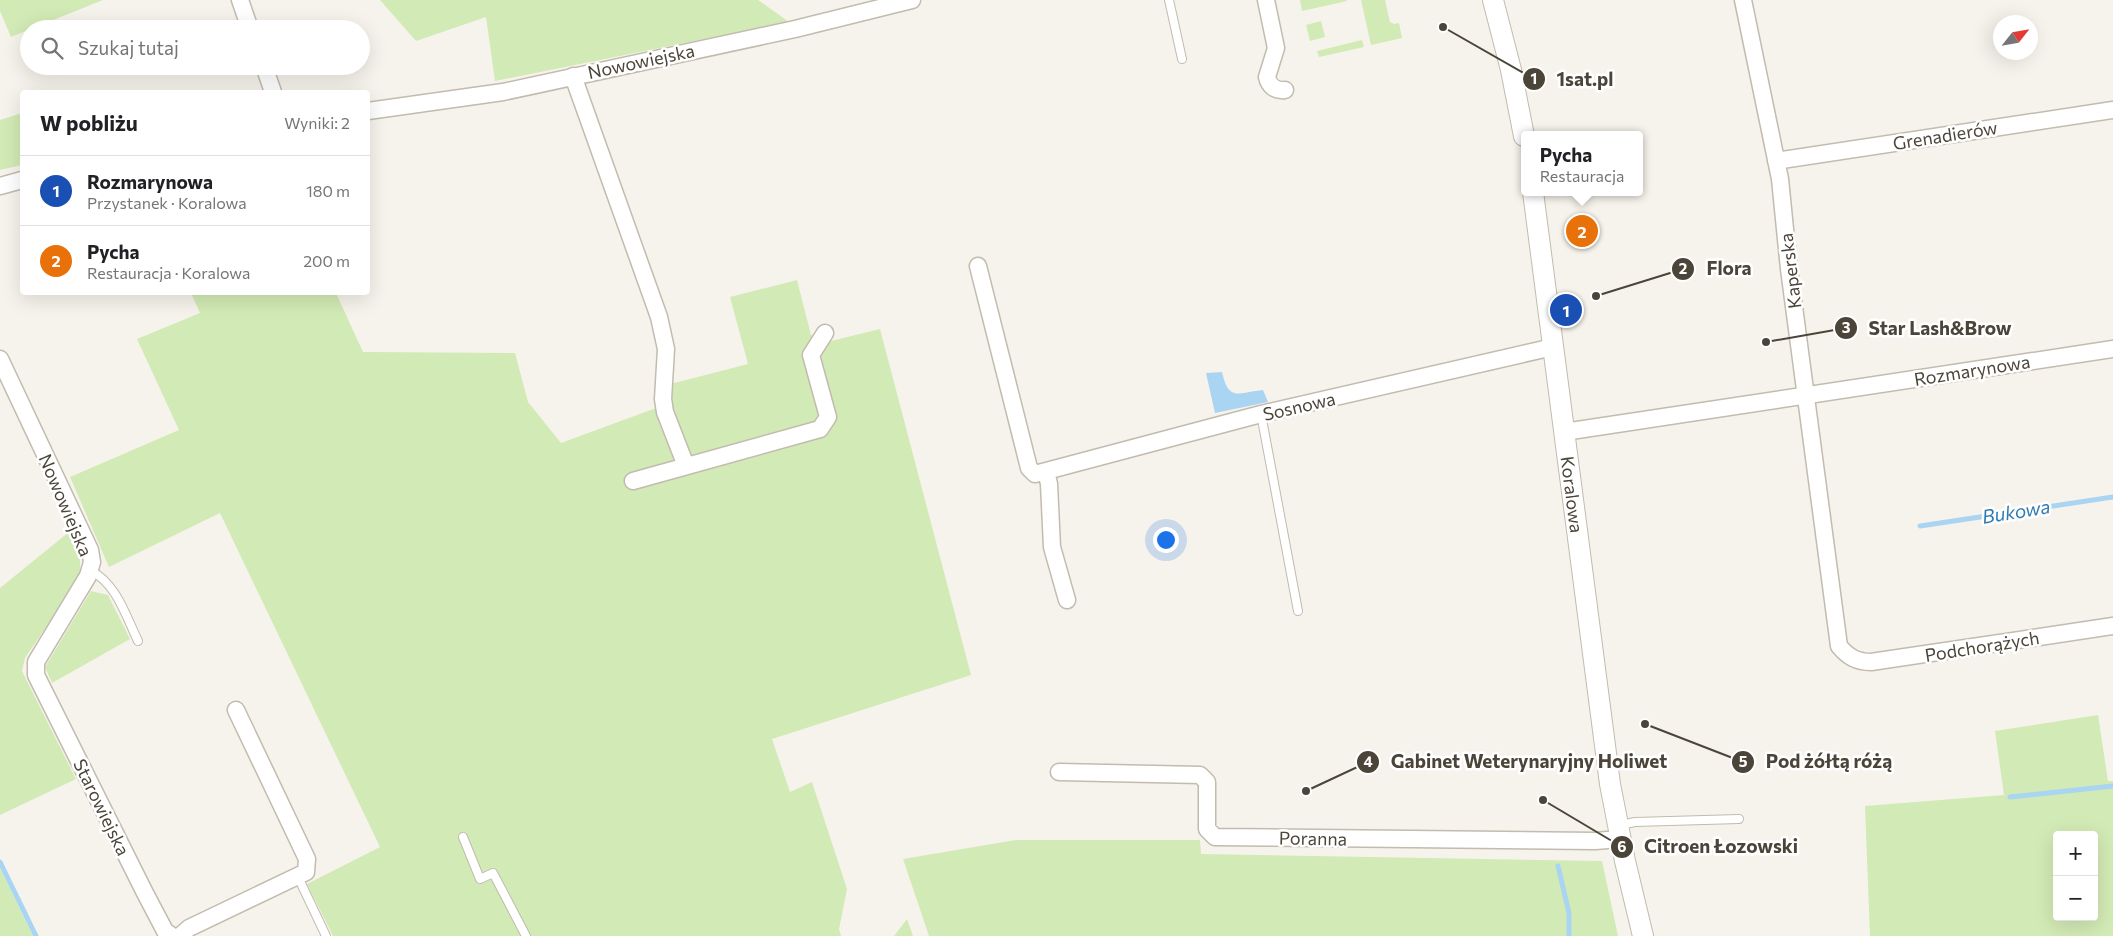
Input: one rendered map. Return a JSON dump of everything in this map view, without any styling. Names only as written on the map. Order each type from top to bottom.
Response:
[{"type":"street","points":[[240,0],[247,20]]},
{"type":"street","name":"Nowowiejska","points":[[370,112],[487,95],[795,29],[912,0]]},
{"type":"street","points":[[1266,0],[1276,48],[1267,77],[1276,89],[1285,90]]},
{"type":"street","points":[[1493,0],[1511,70],[1523,131]]},
{"type":"street","name":"Kaperska","points":[[1743,0],[1776,161],[1836,636],[1839,646],[1852,658]]},
{"type":"street","points":[[267,75],[272,90]]},
{"type":"street","points":[[573,76],[659,318],[666,349],[663,399],[665,412],[686,466]]},
{"type":"street","name":"Grenadierów","points":[[1776,161],[2113,110]]},
{"type":"street","points":[[0,186],[20,181]]},
{"type":"street","name":"Koralowa","points":[[1534,196],[1612,796],[1643,936]]},
{"type":"street","points":[[978,266],[1029,468],[1035,474],[1046,471],[1049,484],[1052,547],[1067,600]]},
{"type":"street","points":[[634,481],[820,429],[828,417],[811,355],[825,333]]},
{"type":"street","name":"Sosnowa","points":[[1046,471],[1261,414],[1553,348]]},
{"type":"street","name":"Rozmarynowa","points":[[1564,432],[2113,349]]},
{"type":"street","name":"Nowowiejska","points":[[0,359],[90,550],[91,570],[36,662],[36,675]]},
{"type":"street","name":"Podchorążych","points":[[1852,658],[1860,662],[1871,662],[2113,626]]},
{"type":"street","name":"Starowiejska","points":[[36,675],[145,893],[165,931],[172,936]]},
{"type":"street","points":[[180,936],[189,928],[306,872],[307,859],[236,710]]},
{"type":"street","name":"Poranna","points":[[1060,772],[1200,775],[1207,782],[1207,829],[1216,837],[1595,842],[1619,832]]},
{"type":"lane","points":[[1170,0],[1182,59]]},
{"type":"lane","points":[[1261,414],[1298,611]]},
{"type":"lane","points":[[91,570],[101,576],[113,590],[138,640]]},
{"type":"lane","points":[[1619,832],[1635,822],[1739,819]]},
{"type":"lane","points":[[463,837],[480,880],[493,873],[526,936]]},
{"type":"lane","points":[[298,877],[326,936]]},
{"type":"green space","points":[[0,0],[103,0],[53,20],[20,20],[20,33],[11,37],[0,11]]},
{"type":"green space","points":[[380,0],[758,0],[789,22],[495,81],[486,17],[416,41]]},
{"type":"green space","points":[[1300,0],[1346,0],[1347,1],[1302,11]]},
{"type":"green space","points":[[1361,0],[1385,0],[1390,22],[1394,24],[1399,23],[1402,38],[1371,45]]},
{"type":"green space","points":[[1321,21],[1325,37],[1310,41],[1306,25]]},
{"type":"green space","points":[[1362,40],[1364,47],[1319,57],[1317,51]]},
{"type":"green space","points":[[20,114],[20,165],[0,170],[0,120]]},
{"type":"green space","points":[[797,280],[811,335],[827,342],[880,329],[971,675],[772,739],[790,792],[812,782],[847,889],[839,929],[841,936],[333,936],[307,884],[380,847],[220,513],[109,567],[70,477],[179,430],[137,339],[200,313],[192,295],[337,295],[363,352],[515,353],[528,402],[561,443],[656,408],[655,388],[748,364],[730,297]]},
{"type":"green space","points":[[69,532],[80,549],[80,577],[25,658],[22,671],[76,779],[0,815],[0,588]]},
{"type":"green space","points":[[91,591],[108,595],[130,639],[52,683],[45,667]]},
{"type":"green space","points":[[2098,715],[2108,781],[2113,781],[2113,936],[1870,936],[1865,806],[2004,795],[1995,731]]},
{"type":"green space","points":[[1016,840],[1200,840],[1201,854],[1602,861],[1618,936],[929,936],[903,859]]},
{"type":"green space","points":[[0,868],[33,936],[0,936]]},
{"type":"green space","points":[[907,919],[913,936],[894,936]]},
{"type":"water","points":[[1222,372],[1228,388],[1232,392],[1241,393],[1263,390],[1268,402],[1215,413],[1206,373]]},
{"type":"waterway","name":"Bukowa","points":[[1920,526],[2113,497]]},
{"type":"waterway","points":[[2010,797],[2113,786]]},
{"type":"waterway","points":[[0,862],[36,936]]},
{"type":"waterway","points":[[1558,866],[1569,913],[1569,936]]},
{"type":"place","name":"1sat.pl","points":[[1443,27]]},
{"type":"place","name":"Pycha","points":[[1582,231]]},
{"type":"place","name":"Flora","points":[[1596,296]]},
{"type":"place","name":"Rozmarynowa","points":[[1566,310]]},
{"type":"place","name":"Star Lash&Brow","points":[[1766,342]]},
{"type":"place","name":"Pod żółtą różą","points":[[1645,724]]},
{"type":"place","name":"Gabinet Weterynaryjny Holiwet","points":[[1306,791]]},
{"type":"place","name":"Citroen Łozowski","points":[[1543,800]]}]
